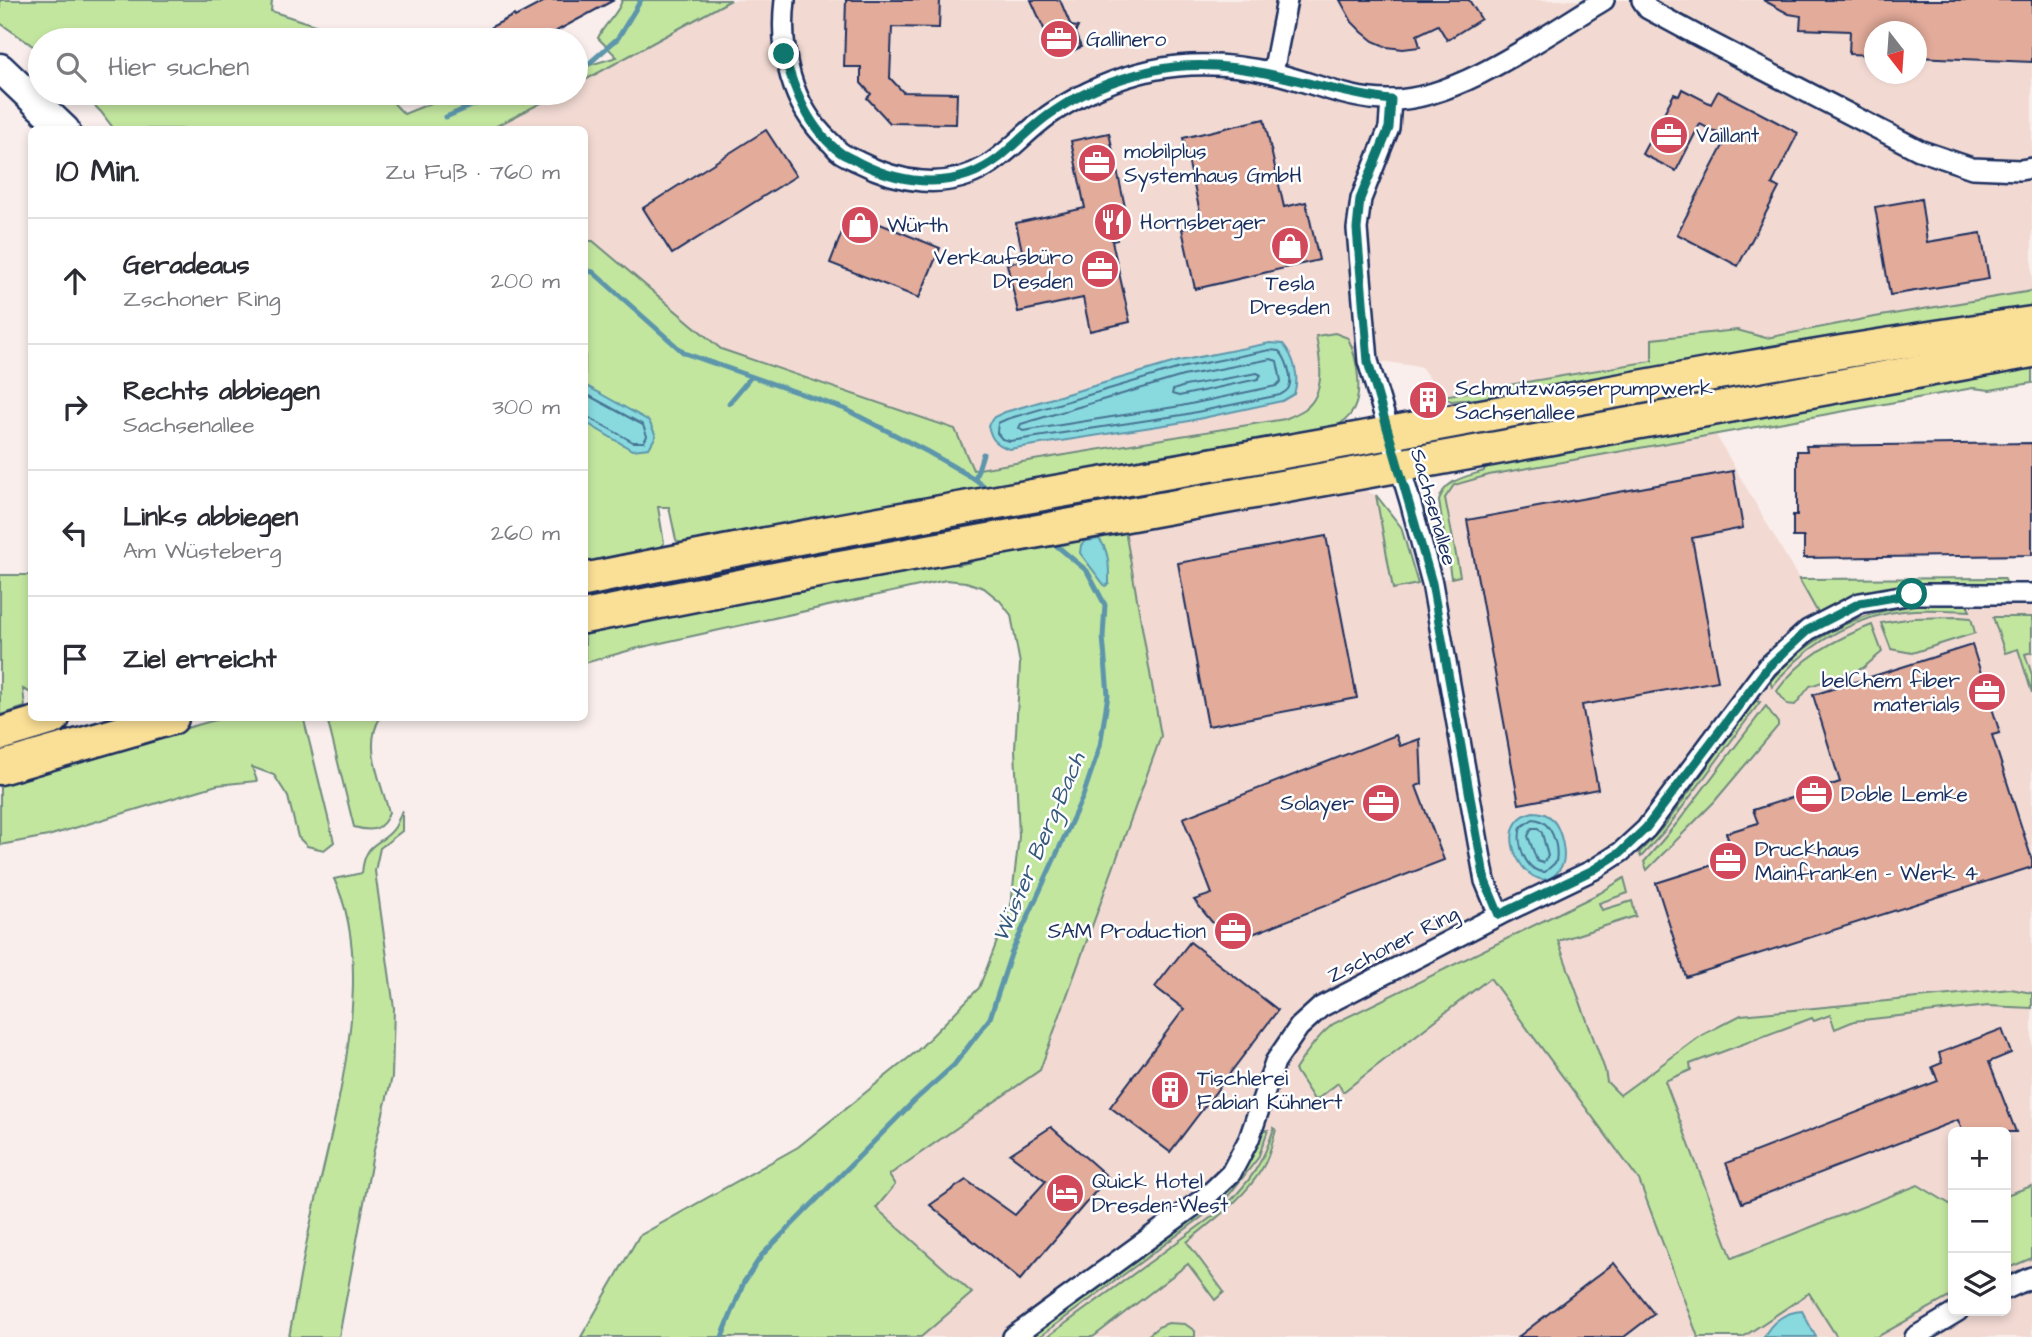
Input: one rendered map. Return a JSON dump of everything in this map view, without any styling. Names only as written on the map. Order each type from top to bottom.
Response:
[{"type":"main road","points":[[0,68],[28,95]]},
{"type":"main road","points":[[39,105],[61,126]]},
{"type":"main road","points":[[588,579],[1039,495],[1721,373],[2032,323]]},
{"type":"main road","points":[[588,616],[1070,525],[2032,352]]},
{"type":"main road","points":[[0,734],[43,721]]},
{"type":"main road","points":[[0,768],[162,721]]},
{"type":"street","points":[[785,0],[784,54],[792,83],[818,130],[841,153],[883,174],[910,180],[940,182],[976,172],[1000,157],[1054,111],[1110,82],[1151,71],[1192,65],[1234,67],[1273,73],[1353,96],[1391,100],[1448,89],[1490,68],[1604,0]]},
{"type":"street","points":[[1273,73],[1287,0]]},
{"type":"street","points":[[1642,0],[1648,9],[1919,150],[1972,168],[2032,168]]},
{"type":"street","name":"Sachsenallee","points":[[1391,100],[1389,128],[1360,199],[1357,229],[1368,362],[1432,583],[1485,881],[1499,915]]},
{"type":"street","name":"Zschoner Ring","points":[[1013,1337],[1207,1196],[1231,1173],[1249,1139],[1275,1062],[1299,1027],[1321,1007],[1593,870],[1621,852],[1646,828],[1768,667],[1808,630],[1860,603],[1912,594],[2032,594]]},
{"type":"street","points":[[2011,1287],[2032,1277]]},
{"type":"street","points":[[1915,1337],[1950,1316]]},
{"type":"shaded area","points":[[731,0],[2032,0],[2032,291],[1766,338],[1737,330],[1652,339],[1652,361],[1443,396],[1421,367],[1387,362],[1356,365],[1354,350],[1316,336],[1321,366],[1319,387],[1307,407],[1285,419],[973,470],[955,429],[721,349],[593,242],[588,241],[588,126],[498,126],[538,105],[588,105],[588,78]]},
{"type":"shaded area","points":[[1716,435],[1818,612],[1855,596],[1928,585],[2032,584],[2032,1337],[757,1337],[884,1179],[1040,1070],[1161,736],[1125,530],[1356,487],[1376,495],[1394,588],[1459,576],[1445,497],[1454,485],[1489,475]]},
{"type":"green space","points":[[0,0],[272,0],[271,11],[324,28],[28,28],[28,43],[0,23]]},
{"type":"green space","points":[[622,0],[731,0],[588,78],[588,65],[617,57],[598,38]]},
{"type":"green space","points":[[94,105],[395,105],[404,114],[426,105],[537,105],[497,126],[112,126]]},
{"type":"green space","points":[[588,241],[593,241],[721,349],[955,429],[973,470],[1285,419],[1305,409],[1317,394],[1320,374],[1316,336],[1335,333],[1348,338],[1357,366],[1355,407],[1348,418],[1326,431],[1035,481],[1034,478],[1020,481],[1020,484],[686,548],[676,540],[669,507],[658,507],[664,543],[648,560],[588,564]]},
{"type":"green space","points":[[2032,291],[2032,313],[1476,408],[1474,399],[1451,401],[1443,396],[1652,361],[1652,339],[1737,330],[1766,338]]},
{"type":"green space","points":[[2032,362],[2032,383],[1990,390],[1973,388],[1489,475],[1454,485],[1445,498],[1460,576],[1451,578],[1439,501],[1445,488],[1484,471],[1486,462]]},
{"type":"green space","points":[[1376,495],[1401,527],[1418,584],[1393,589]]},
{"type":"green space","points":[[1125,530],[1161,736],[1040,1070],[889,1175],[895,1185],[876,1208],[972,1293],[921,1337],[581,1337],[639,1236],[798,1147],[917,1051],[979,988],[1011,905],[1019,836],[1015,749],[1020,664],[1011,615],[1000,601],[984,588],[966,582],[946,580],[638,648],[588,662],[588,630],[721,602],[954,562],[957,565],[972,562],[972,559]]},
{"type":"green space","points":[[0,575],[28,575],[28,692],[23,689],[25,707],[0,715]]},
{"type":"green space","points":[[2004,578],[2007,584],[1928,585],[1855,596],[1818,613],[1799,579]]},
{"type":"green space","points":[[1917,605],[1967,605],[1970,611],[1899,611],[1855,624],[1809,650],[1772,687],[1770,681],[1786,665],[1836,629],[1874,614]]},
{"type":"green space","points":[[1993,617],[2032,617],[2032,652],[2025,654],[2032,675],[2032,693],[2018,649],[2005,653]]},
{"type":"green space","points":[[1913,618],[1971,618],[1975,633],[1912,653],[1891,649],[1881,623]]},
{"type":"green space","points":[[1872,625],[1882,652],[1863,668],[1810,686],[1795,705],[1787,704],[1777,691],[1796,669],[1832,643]]},
{"type":"green space","points":[[1755,701],[1760,702],[1667,828],[1641,857],[1639,853],[1665,825]]},
{"type":"green space","points":[[1766,706],[1778,726],[1714,802],[1647,870],[1644,862],[1678,822]]},
{"type":"green space","points":[[211,721],[304,721],[334,842],[324,850],[307,846],[298,837],[288,797],[274,775],[252,767],[257,781],[217,785],[48,836],[0,845],[0,781]]},
{"type":"green space","points":[[379,721],[373,740],[373,752],[389,812],[383,823],[376,828],[354,827],[328,722]]},
{"type":"green space","points":[[402,810],[402,831],[380,848],[375,871],[394,1008],[392,1077],[373,1154],[339,1337],[289,1337],[307,1240],[339,1098],[352,1005],[353,959],[347,917],[334,879],[362,873],[367,854],[390,833]]},
{"type":"green space","points":[[1624,878],[1628,893],[1599,903],[1602,910],[1632,901],[1636,916],[1558,941],[1607,1082],[1620,1095],[1702,1035],[1741,1015],[2011,989],[2032,993],[2032,1008],[1988,1006],[1854,1021],[1835,1029],[1830,1015],[1814,1021],[1812,1018],[1690,1064],[1691,1070],[1665,1081],[1732,1258],[1918,1185],[1948,1203],[1948,1298],[1877,1337],[1837,1337],[1809,1293],[1743,1337],[1698,1337],[1639,1180],[1490,978],[1343,1092],[1338,1083],[1315,1101],[1295,1070],[1312,1045],[1333,1024],[1600,893]]},
{"type":"green space","points":[[1274,1128],[1276,1130],[1269,1154],[1256,1178],[1229,1207],[1187,1242],[1224,1292],[1215,1300],[1188,1264],[1093,1337],[1047,1337],[1224,1208],[1255,1171]]},
{"type":"green space","points":[[1268,1130],[1258,1158],[1225,1200],[1039,1337],[1032,1337],[1219,1201],[1245,1169],[1262,1131]]},
{"type":"green space","points":[[2032,1186],[2032,1258],[2011,1267],[2011,1253],[2011,1193]]},
{"type":"green space","points":[[1168,1323],[1185,1324],[1195,1331],[1195,1337],[1146,1337]]},
{"type":"water","points":[[1270,343],[1283,344],[1295,367],[1294,394],[1282,401],[1184,422],[1009,449],[994,440],[989,430],[988,425],[994,417],[1005,412],[1179,361]]},
{"type":"water","points":[[588,387],[649,421],[656,436],[649,448],[632,450],[588,424]]},
{"type":"water","points":[[1099,539],[1108,560],[1109,584],[1105,586],[1080,553],[1081,545],[1086,541]]},
{"type":"water","points":[[1533,812],[1551,818],[1561,836],[1563,862],[1551,878],[1539,879],[1528,872],[1513,847],[1513,832],[1519,820]]},
{"type":"water","points":[[1802,1311],[1816,1337],[1764,1337],[1779,1319]]},
{"type":"building","points":[[547,0],[614,0],[562,28],[491,28],[514,15],[515,17]]},
{"type":"building","points":[[846,0],[940,0],[939,28],[892,27],[890,78],[903,92],[957,93],[956,124],[890,123],[867,98],[871,94],[861,83],[861,67],[844,67]]},
{"type":"building","points":[[1031,0],[1060,0],[1071,26],[1078,27],[1075,33],[1081,47],[1057,58]]},
{"type":"building","points":[[1340,0],[1469,0],[1481,19],[1447,40],[1438,25],[1417,35],[1420,47],[1387,47],[1373,41],[1352,22]]},
{"type":"building","points":[[1763,0],[2032,0],[2032,62],[1927,57],[1927,21],[1864,21],[1864,55],[1849,54],[1850,31],[1800,29],[1801,16],[1789,14]]},
{"type":"building","points":[[1682,89],[1711,104],[1718,91],[1798,133],[1772,184],[1779,188],[1738,266],[1677,234],[1727,138],[1700,124],[1676,171],[1642,154],[1674,94],[1679,96]]},
{"type":"building","points":[[1264,119],[1284,207],[1306,202],[1319,260],[1195,289],[1182,229],[1203,225],[1183,138]]},
{"type":"building","points":[[766,130],[796,176],[672,254],[643,208]]},
{"type":"building","points":[[1109,133],[1127,216],[1113,220],[1117,240],[1112,241],[1130,322],[1090,331],[1083,298],[1018,312],[1007,264],[1024,260],[1016,223],[1085,208],[1071,141]]},
{"type":"building","points":[[1921,199],[1927,242],[1981,233],[1989,279],[1890,295],[1875,207]]},
{"type":"building","points":[[850,212],[940,248],[919,298],[830,263]]},
{"type":"building","name":"Schmutzwasserpumpwerk Sachsenallee","points":[[1428,387],[1440,403],[1425,408],[1417,396]]},
{"type":"building","points":[[2032,443],[2032,555],[1804,558],[1804,537],[1793,537],[1793,515],[1797,515],[1797,451],[1807,451],[1806,446]]},
{"type":"building","points":[[1733,471],[1743,528],[1692,538],[1718,681],[1582,705],[1598,789],[1519,804],[1467,520]]},
{"type":"building","points":[[1326,536],[1357,698],[1208,726],[1178,563]]},
{"type":"building","points":[[1972,645],[2000,733],[1992,735],[2032,867],[1686,977],[1656,883],[1735,858],[1726,833],[1758,823],[1753,810],[1840,782],[1813,695]]},
{"type":"building","points":[[1396,735],[1400,746],[1420,739],[1422,784],[1416,786],[1444,860],[1229,943],[1194,900],[1212,894],[1183,818]]},
{"type":"building","points":[[1190,942],[1278,1010],[1170,1152],[1110,1107],[1184,1009],[1155,987]]},
{"type":"building","points":[[2002,1029],[2011,1053],[1989,1062],[2016,1132],[2011,1132],[2011,1127],[1961,1127],[1958,1120],[1742,1203],[1726,1163],[1938,1081],[1932,1067],[1942,1063],[1939,1053]]},
{"type":"building","name":"Quick Hotel Dresden-West","points":[[1051,1127],[1108,1177],[1020,1280],[930,1205],[966,1180],[1015,1215],[1046,1181],[1010,1154]]},
{"type":"building","points":[[1614,1263],[1654,1314],[1624,1337],[1518,1337]]},
{"type":"waterway","name":"Wüster Berg-Bach","points":[[588,64],[618,38],[641,0]]},
{"type":"waterway","name":"Wüster Berg-Bach","points":[[446,117],[474,105]]},
{"type":"waterway","name":"Wüster Berg-Bach","points":[[588,271],[593,272],[684,353],[845,409],[928,452],[975,479],[990,491]]},
{"type":"waterway","points":[[729,403],[751,377]]},
{"type":"waterway","points":[[975,479],[983,454]]},
{"type":"waterway","name":"Wüster Berg-Bach","points":[[722,1337],[744,1282],[762,1255],[914,1101],[954,1065],[990,1018],[1011,954],[1083,796],[1100,746],[1108,695],[1103,637],[1105,605],[1087,571],[1051,541]]},
{"type":"place","name":"Gallinero","points":[[1059,39]]},
{"type":"place","name":"Vaillant","points":[[1669,135]]},
{"type":"place","name":"mobilplus Systemhaus GmbH","points":[[1097,163]]},
{"type":"place","name":"Hornsberger","points":[[1113,222]]},
{"type":"place","name":"Würth","points":[[860,225]]},
{"type":"place","name":"Tesla Dresden","points":[[1290,246]]},
{"type":"place","name":"Verkaufsbüro Dresden","points":[[1100,269]]},
{"type":"place","name":"Schmutzwasserpumpwerk Sachsenallee","points":[[1428,400]]},
{"type":"place","name":"belChem fiber materials","points":[[1987,692]]},
{"type":"place","name":"Doble Lemke","points":[[1814,794]]},
{"type":"place","name":"Solayer","points":[[1381,803]]},
{"type":"place","name":"Druckhaus Mainfranken - Werk 4","points":[[1728,861]]},
{"type":"place","name":"SAM Production","points":[[1233,931]]},
{"type":"place","name":"Tischlerei Fabian Kühnert","points":[[1170,1090]]},
{"type":"place","name":"Quick Hotel Dresden-West","points":[[1065,1193]]},
{"type":"route","points":[[784,54],[792,83],[804,108],[818,130],[841,153],[883,174],[910,180],[940,182],[968,176],[1000,157],[1054,111],[1110,82],[1151,71],[1192,65],[1234,67],[1273,73],[1353,96],[1391,100],[1389,128],[1360,199],[1357,229],[1368,362],[1432,583],[1485,881],[1499,915],[1593,870],[1621,852],[1646,828],[1768,667],[1808,630],[1860,603],[1912,594]]}]
